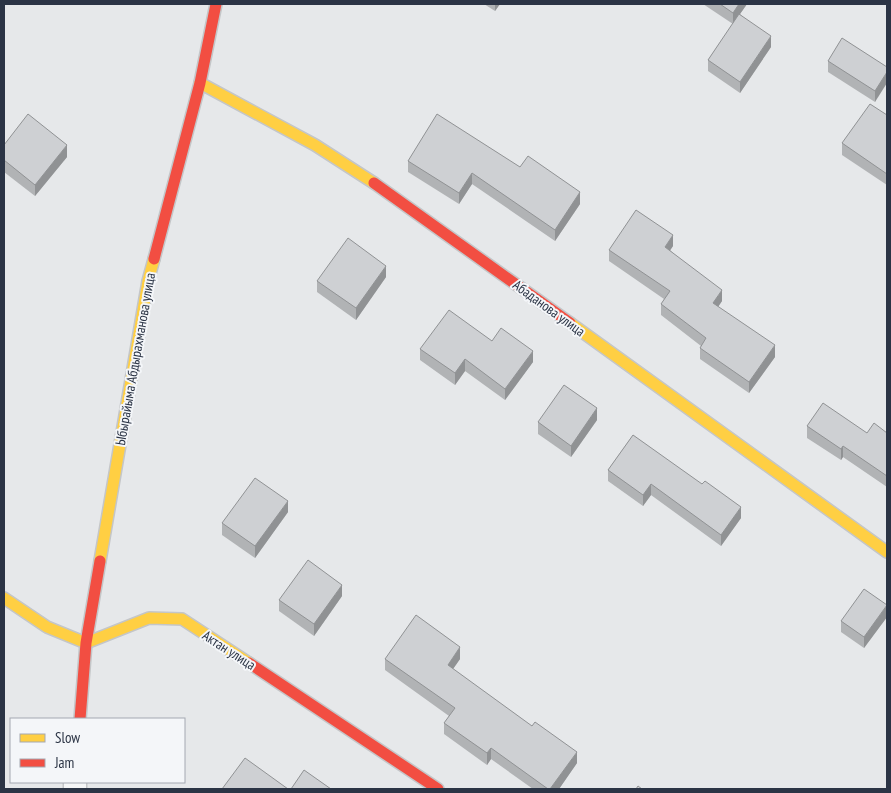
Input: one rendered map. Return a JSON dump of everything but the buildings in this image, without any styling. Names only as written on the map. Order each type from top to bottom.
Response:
[{"type":"street","name":"Ыбырайыма Абдырахманова улица","points":[[80,718],[86,643],[148,281],[200,83],[216,4]]},
{"type":"street","name":"Абаданова улица","points":[[200,83],[315,145],[394,196],[887,552]]},
{"type":"street","points":[[4,598],[47,627],[86,643]]},
{"type":"street","name":"Актан улица","points":[[86,643],[149,618],[182,619],[438,789]]},
{"type":"traffic: slow","points":[[200,83],[315,145],[374,183]]},
{"type":"traffic: slow","points":[[100,561],[148,281],[154,259]]},
{"type":"traffic: slow","points":[[570,323],[887,552]]},
{"type":"traffic: slow","points":[[4,598],[47,627],[86,643],[149,618],[182,619],[249,663]]},
{"type":"traffic: jam","points":[[154,259],[200,83],[216,4]]},
{"type":"traffic: jam","points":[[374,183],[570,323]]},
{"type":"traffic: jam","points":[[80,718],[86,643],[100,561]]},
{"type":"traffic: jam","points":[[249,663],[438,789]]}]
